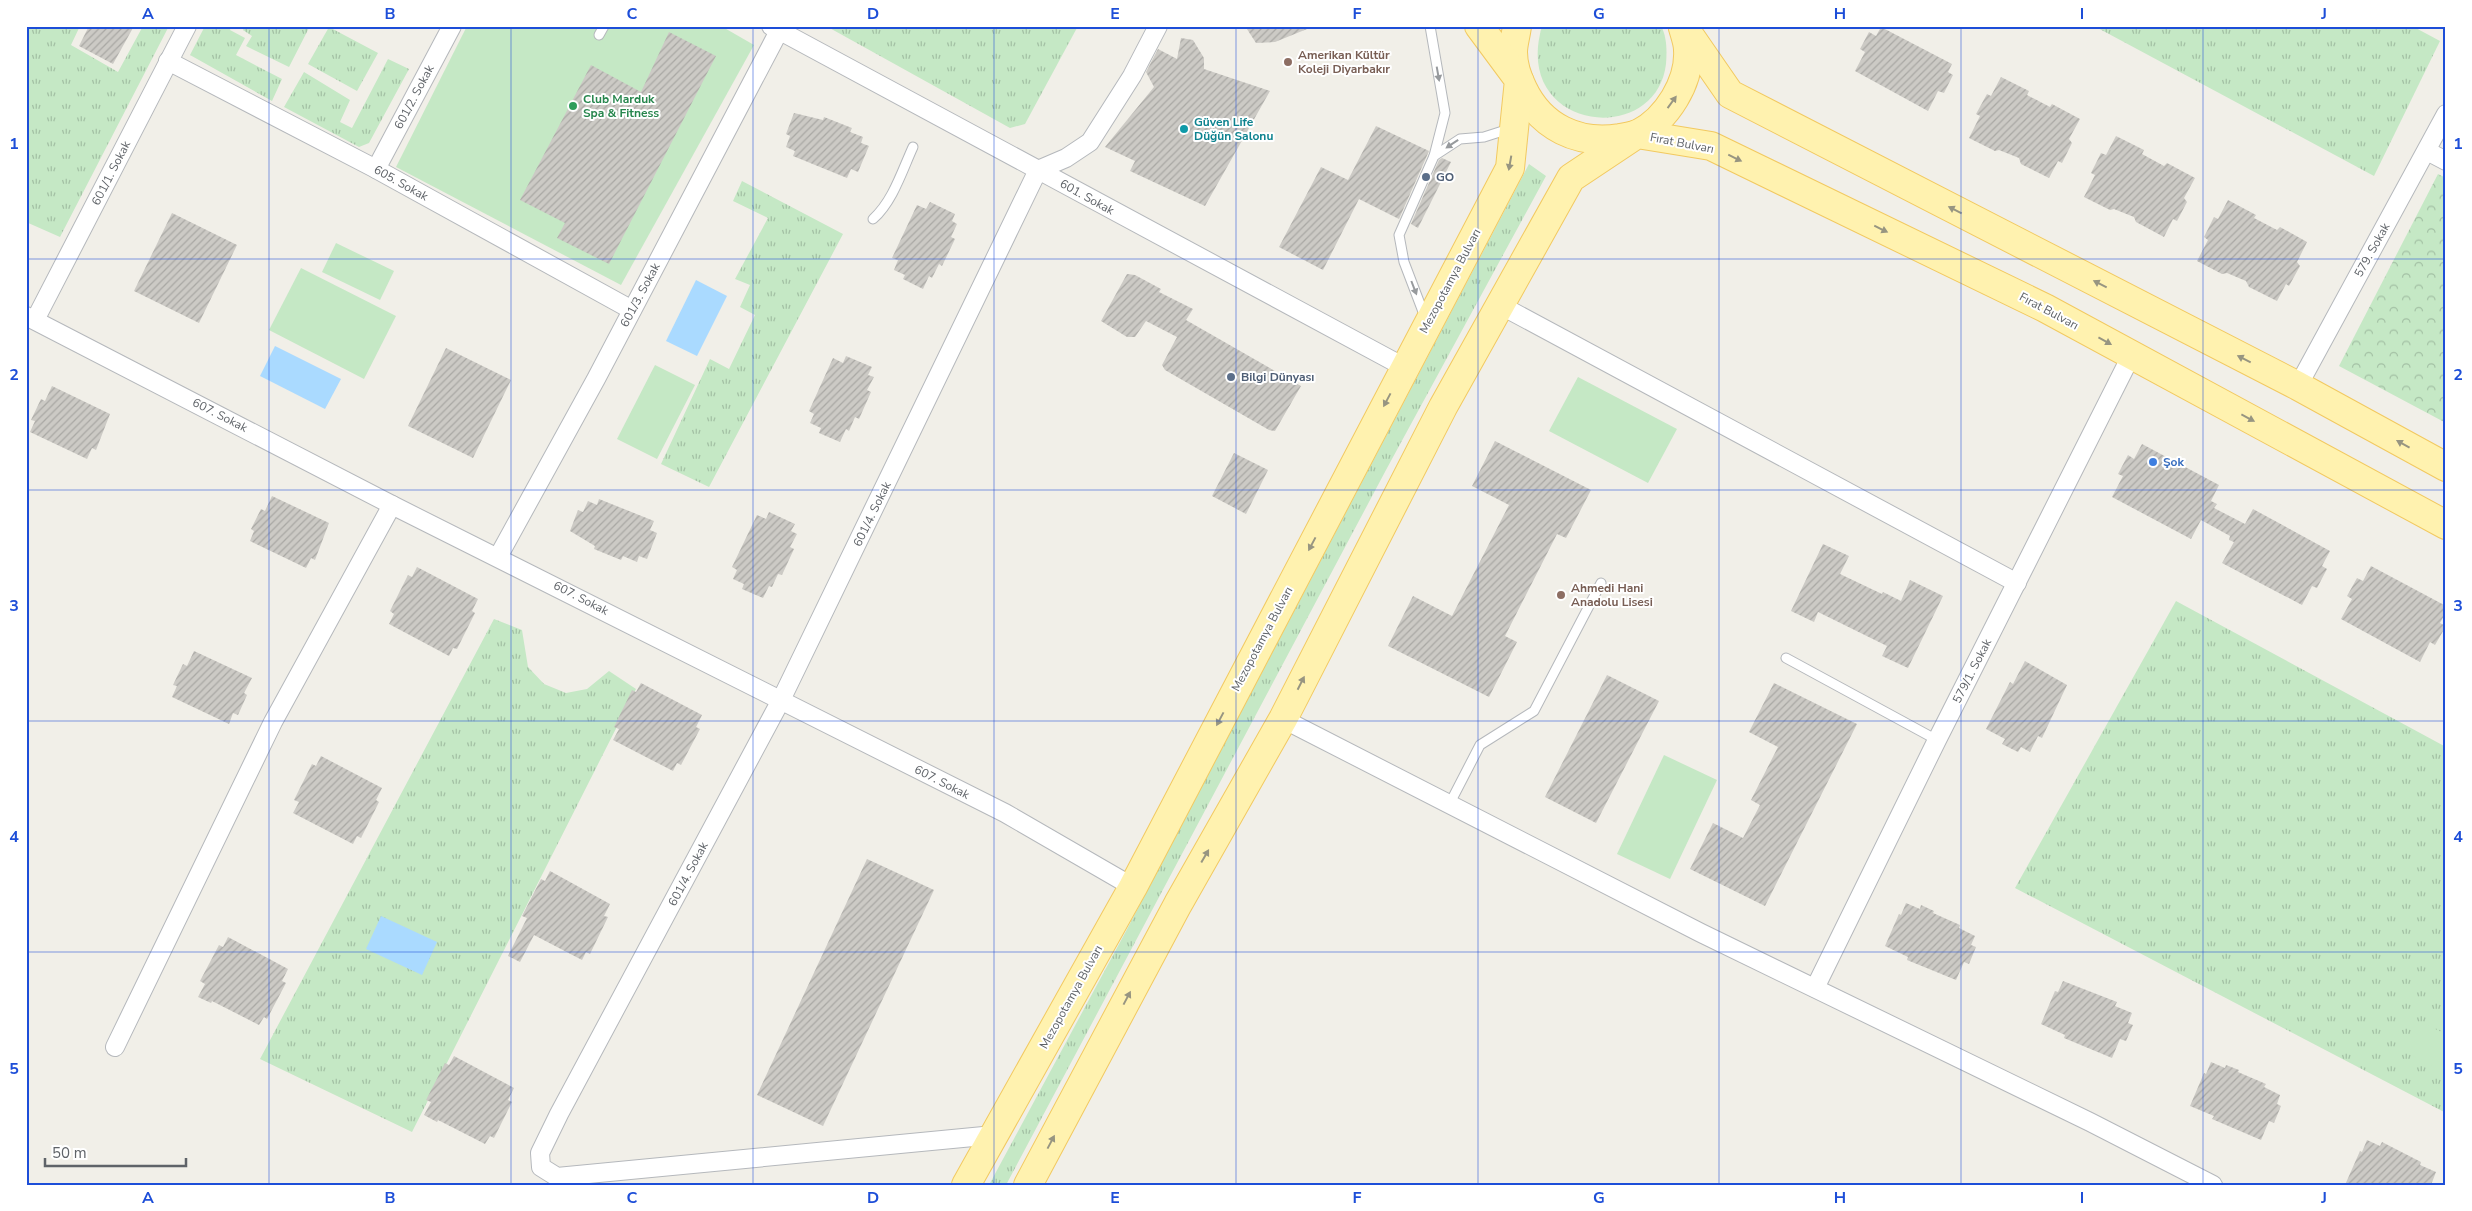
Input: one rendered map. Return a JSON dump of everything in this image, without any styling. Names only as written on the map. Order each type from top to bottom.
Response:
[{"type":"main road","points":[[1479,26],[1519,80],[1531,106],[1552,125],[1579,137],[1608,140],[1638,134]]},
{"type":"main road","points":[[1517,26],[1513,53],[1519,80]]},
{"type":"main road","points":[[1028,1185],[1178,904],[1283,719],[1444,406],[1570,178],[1638,134],[1658,119],[1675,100],[1685,76],[1688,50],[1683,26]]},
{"type":"main road","points":[[1683,26],[1730,94],[2298,386],[2446,467]]},
{"type":"main road","name":"Mezopotamya Bulvarı","points":[[966,1185],[1133,887],[1427,323],[1510,168],[1519,80]]},
{"type":"main road","name":"Fırat Bulvarı","points":[[1638,134],[1711,146],[2045,308],[2446,525]]},
{"type":"street","name":"601/1. Sokak","points":[[31,318],[187,26]]},
{"type":"street","name":"601/2. Sokak","points":[[376,169],[452,26]]},
{"type":"street","points":[[1038,170],[1066,158],[1090,142],[1132,76],[1158,26]]},
{"type":"street","name":"601. Sokak","points":[[775,29],[1404,367]]},
{"type":"street","name":"601/3. Sokak","points":[[498,557],[632,310],[775,29]]},
{"type":"street","name":"605. Sokak","points":[[168,61],[376,169],[632,310]]},
{"type":"street","name":"579. Sokak","points":[[2298,386],[2446,114]]},
{"type":"street","points":[[2427,151],[2446,161]]},
{"type":"street","name":"601/4. Sokak","points":[[994,1135],[557,1177],[541,1167],[540,1152],[781,700],[1038,170]]},
{"type":"street","points":[[1500,305],[2017,583]]},
{"type":"street","name":"607. Sokak","points":[[31,318],[392,505],[1004,814],[1133,887]]},
{"type":"street","name":"579/1. Sokak","points":[[1815,988],[1936,740],[2131,356]]},
{"type":"street","points":[[115,1047],[273,722],[392,505]]},
{"type":"street","points":[[1283,719],[1701,933],[2213,1185]]},
{"type":"lane","points":[[599,35],[604,26]]},
{"type":"lane","points":[[1427,323],[1404,262],[1400,235],[1434,156],[1446,113],[1430,26]]},
{"type":"lane","points":[[1434,156],[1460,138],[1484,137],[1514,127]]},
{"type":"lane","points":[[873,219],[890,197],[913,147]]},
{"type":"lane","points":[[1450,803],[1480,745],[1534,711],[1601,583]]},
{"type":"lane","points":[[1786,658],[1936,740]]},
{"type":"green space","points":[[26,26],[80,26],[71,45],[118,72],[143,26],[169,26],[60,237],[26,222]]},
{"type":"green space","points":[[205,26],[231,26],[230,30],[245,38],[236,55],[282,79],[272,101],[190,55]]},
{"type":"green space","points":[[245,26],[310,26],[289,67],[246,46],[252,36],[243,30]]},
{"type":"green space","name":"Club Marduk Spa & Fitness","points":[[467,26],[721,26],[754,45],[621,285],[396,167]]},
{"type":"green space","points":[[826,26],[1078,26],[1025,124],[1010,128]]},
{"type":"green space","points":[[910,26],[934,26],[929,36]]},
{"type":"green space","points":[[1542,26],[1661,26],[1666,44],[1666,64],[1657,91],[1638,108],[1614,117],[1589,116],[1565,107],[1547,88],[1538,62]]},
{"type":"green space","points":[[2094,26],[2412,26],[2440,41],[2374,176]]},
{"type":"green space","points":[[329,27],[378,53],[357,91],[308,64]]},
{"type":"green space","points":[[388,59],[409,69],[369,143],[359,147],[284,107],[304,72],[350,100],[340,122],[352,128]]},
{"type":"green space","points":[[1529,164],[1546,176],[1386,470],[1006,1185],[989,1185],[1125,933]]},
{"type":"green space","points":[[2438,174],[2446,178],[2446,423],[2339,366]]},
{"type":"green space","points":[[742,181],[843,234],[709,487],[661,464],[710,359],[729,369],[755,315],[740,307],[750,285],[735,279],[768,218],[733,201]]},
{"type":"green space","points":[[336,243],[394,271],[380,300],[322,272]]},
{"type":"green space","points":[[301,268],[396,316],[364,379],[269,330]]},
{"type":"green space","points":[[655,365],[695,385],[657,459],[617,439]]},
{"type":"green space","points":[[1578,377],[1677,429],[1648,483],[1549,431]]},
{"type":"green space","points":[[2176,601],[2446,747],[2446,1113],[2015,888]]},
{"type":"green space","points":[[494,619],[522,630],[528,667],[544,684],[566,693],[587,689],[609,671],[636,689],[412,1132],[260,1059]]},
{"type":"green space","points":[[1664,755],[1717,780],[1670,879],[1617,854]]},
{"type":"green space","points":[[2422,1023],[2446,1034],[2446,1072],[2407,1053]]},
{"type":"water","points":[[696,280],[727,296],[697,356],[666,341]]},
{"type":"water","points":[[275,346],[341,379],[325,409],[260,376]]},
{"type":"water","points":[[381,916],[437,942],[422,975],[366,949]]},
{"type":"building","points":[[89,26],[134,26],[113,64],[79,46]]},
{"type":"building","points":[[1245,26],[1312,27],[1275,42],[1256,43]]},
{"type":"building","points":[[1881,27],[1952,64],[1948,72],[1953,75],[1944,93],[1938,91],[1928,111],[1855,71],[1865,52],[1860,49],[1869,32],[1876,36]]},
{"type":"building","points":[[669,32],[716,56],[609,264],[557,238],[565,223],[520,200],[591,65],[641,92]]},
{"type":"building","name":"Güven Life Düğün Salonu","points":[[1181,38],[1193,40],[1204,58],[1204,69],[1270,91],[1205,206],[1130,171],[1135,161],[1105,147],[1154,87],[1146,72],[1158,49],[1177,59]]},
{"type":"building","points":[[2001,77],[2029,91],[2027,95],[2050,107],[2052,104],[2080,119],[2069,139],[2072,143],[2062,163],[2058,161],[2049,178],[2021,164],[2019,158],[1999,150],[1995,151],[1969,138],[1980,116],[1976,114],[1987,94],[1991,96]]},
{"type":"building","points":[[794,113],[823,120],[824,117],[852,128],[850,132],[863,137],[861,143],[869,146],[858,172],[851,169],[847,178],[793,156],[795,151],[786,147],[790,136],[786,134]]},
{"type":"building","points":[[1376,126],[1429,151],[1399,219],[1359,199],[1323,270],[1279,247],[1321,167],[1348,180]]},
{"type":"building","points":[[2116,136],[2144,150],[2142,154],[2164,166],[2167,163],[2195,178],[2184,198],[2187,202],[2177,221],[2173,219],[2164,237],[2136,222],[2134,217],[2114,209],[2110,210],[2084,197],[2095,175],[2091,173],[2101,153],[2106,155]]},
{"type":"building","points":[[1442,158],[1451,162],[1418,228],[1411,224],[1439,160]]},
{"type":"building","points":[[2228,200],[2256,215],[2254,218],[2277,230],[2280,227],[2307,242],[2297,262],[2300,266],[2289,286],[2286,284],[2277,301],[2249,287],[2246,281],[2227,273],[2222,274],[2197,261],[2208,240],[2204,237],[2214,217],[2218,219]]},
{"type":"building","points":[[930,202],[955,214],[952,221],[957,224],[951,237],[955,239],[942,266],[939,264],[932,278],[929,276],[923,289],[903,279],[905,275],[894,270],[898,260],[892,258],[917,205],[926,209]]},
{"type":"building","points":[[172,213],[237,245],[199,323],[134,291]]},
{"type":"building","name":"Bilgi Dünyası","points":[[1127,274],[1135,275],[1161,289],[1159,292],[1193,309],[1186,320],[1301,386],[1275,431],[1269,430],[1165,370],[1162,365],[1177,337],[1146,321],[1135,337],[1127,337],[1101,321]]},
{"type":"building","points":[[446,348],[511,380],[473,458],[408,426]]},
{"type":"building","points":[[846,356],[872,367],[868,375],[874,377],[867,390],[871,392],[859,419],[855,417],[849,431],[846,429],[840,442],[819,433],[821,428],[810,423],[814,414],[809,411],[833,358],[843,363]]},
{"type":"building","points":[[52,386],[110,414],[96,450],[92,448],[87,459],[30,432],[35,421],[31,420],[41,399],[45,401]]},
{"type":"building","points":[[1495,441],[1591,490],[1566,538],[1557,534],[1505,636],[1517,642],[1489,697],[1388,646],[1413,596],[1452,616],[1509,505],[1472,486]]},
{"type":"building","points":[[2142,444],[2219,485],[2211,501],[2217,504],[2214,508],[2245,524],[2253,509],[2330,551],[2322,566],[2327,569],[2317,588],[2312,586],[2302,605],[2222,563],[2234,542],[2229,540],[2230,536],[2201,520],[2191,539],[2112,497],[2123,476],[2118,474],[2128,455],[2134,459]]},
{"type":"building","points":[[1234,453],[1268,470],[1246,514],[1212,496]]},
{"type":"building","points":[[272,496],[329,523],[315,560],[311,558],[306,568],[250,541],[254,531],[251,529],[261,509],[265,511]]},
{"type":"building","points":[[599,499],[654,521],[650,530],[657,533],[647,559],[639,556],[637,562],[623,556],[621,560],[594,549],[595,546],[570,531],[578,510],[583,512],[588,501],[597,505]]},
{"type":"building","points":[[769,512],[795,524],[791,531],[797,534],[790,547],[794,549],[782,575],[778,574],[772,587],[769,586],[763,598],[742,589],[744,584],[733,579],[737,570],[732,567],[757,515],[766,519]]},
{"type":"building","points":[[1823,544],[1849,556],[1840,574],[1882,594],[1883,592],[1901,601],[1910,580],[1943,596],[1908,668],[1882,656],[1887,646],[1818,612],[1814,622],[1791,611]]},
{"type":"building","points":[[2371,566],[2446,606],[2446,612],[2440,623],[2446,626],[2435,645],[2430,642],[2420,662],[2341,619],[2352,599],[2347,596],[2357,578],[2363,581]]},
{"type":"building","points":[[417,567],[478,599],[472,611],[475,613],[457,649],[453,648],[449,656],[389,624],[394,614],[390,611],[408,575],[412,577]]},
{"type":"building","points":[[194,651],[252,678],[244,693],[247,695],[238,715],[233,713],[229,724],[172,697],[177,686],[173,685],[183,664],[187,666]]},
{"type":"building","points":[[2025,661],[2067,685],[2042,738],[2038,736],[2030,752],[2021,747],[2018,752],[2002,744],[2005,739],[1986,729],[2010,682],[2013,684]]},
{"type":"building","points":[[1607,675],[1659,701],[1596,823],[1545,797]]},
{"type":"building","points":[[641,683],[702,715],[696,727],[700,729],[681,765],[677,763],[673,771],[613,740],[619,729],[614,727],[632,690],[636,692]]},
{"type":"building","points":[[1774,683],[1857,724],[1765,906],[1690,869],[1713,823],[1743,838],[1760,805],[1751,800],[1778,747],[1749,732]]},
{"type":"building","points":[[321,756],[382,788],[376,800],[379,802],[361,838],[357,836],[353,844],[293,813],[299,802],[294,800],[312,764],[316,766]]},
{"type":"building","points":[[867,859],[934,890],[823,1126],[757,1095]]},
{"type":"building","points":[[550,871],[610,904],[604,916],[608,917],[590,954],[586,952],[582,960],[534,935],[520,962],[508,956],[527,918],[522,916],[541,879],[545,881]]},
{"type":"building","points":[[1906,903],[1920,909],[1921,905],[1934,911],[1933,913],[1960,925],[1959,928],[1975,936],[1971,945],[1976,947],[1969,964],[1964,962],[1956,980],[1907,960],[1908,957],[1885,946]]},
{"type":"building","points":[[228,937],[288,969],[282,981],[286,983],[267,1019],[264,1017],[259,1025],[212,1001],[211,1003],[198,997],[205,984],[200,981],[219,945],[223,947]]},
{"type":"building","points":[[2063,981],[2117,1002],[2115,1006],[2132,1013],[2128,1023],[2133,1025],[2126,1041],[2120,1039],[2112,1058],[2064,1038],[2065,1035],[2041,1024],[2055,991],[2058,992]]},
{"type":"building","points":[[454,1056],[514,1088],[508,1100],[512,1102],[494,1138],[490,1136],[485,1144],[424,1115],[431,1102],[426,1100],[445,1063],[449,1065]]},
{"type":"building","points":[[2211,1062],[2225,1068],[2226,1065],[2239,1070],[2238,1072],[2266,1084],[2264,1087],[2280,1095],[2277,1104],[2281,1106],[2274,1123],[2269,1121],[2261,1140],[2212,1119],[2214,1116],[2190,1106],[2204,1073],[2206,1074]]},
{"type":"building","points":[[2367,1140],[2380,1146],[2382,1142],[2421,1162],[2420,1165],[2436,1172],[2431,1185],[2345,1185]]},
{"type":"place","name":"Amerikan Kültür Koleji Diyarbakır","points":[[1288,62]]},
{"type":"place","name":"Club Marduk Spa & Fitness","points":[[573,106]]},
{"type":"place","name":"Güven Life Düğün Salonu","points":[[1184,129]]},
{"type":"place","name":"GO","points":[[1426,177]]},
{"type":"place","name":"Bilgi Dünyası","points":[[1231,377]]},
{"type":"place","name":"Şok","points":[[2153,462]]},
{"type":"place","name":"Ahmedi Hani Anadolu Lisesi","points":[[1561,595]]}]
